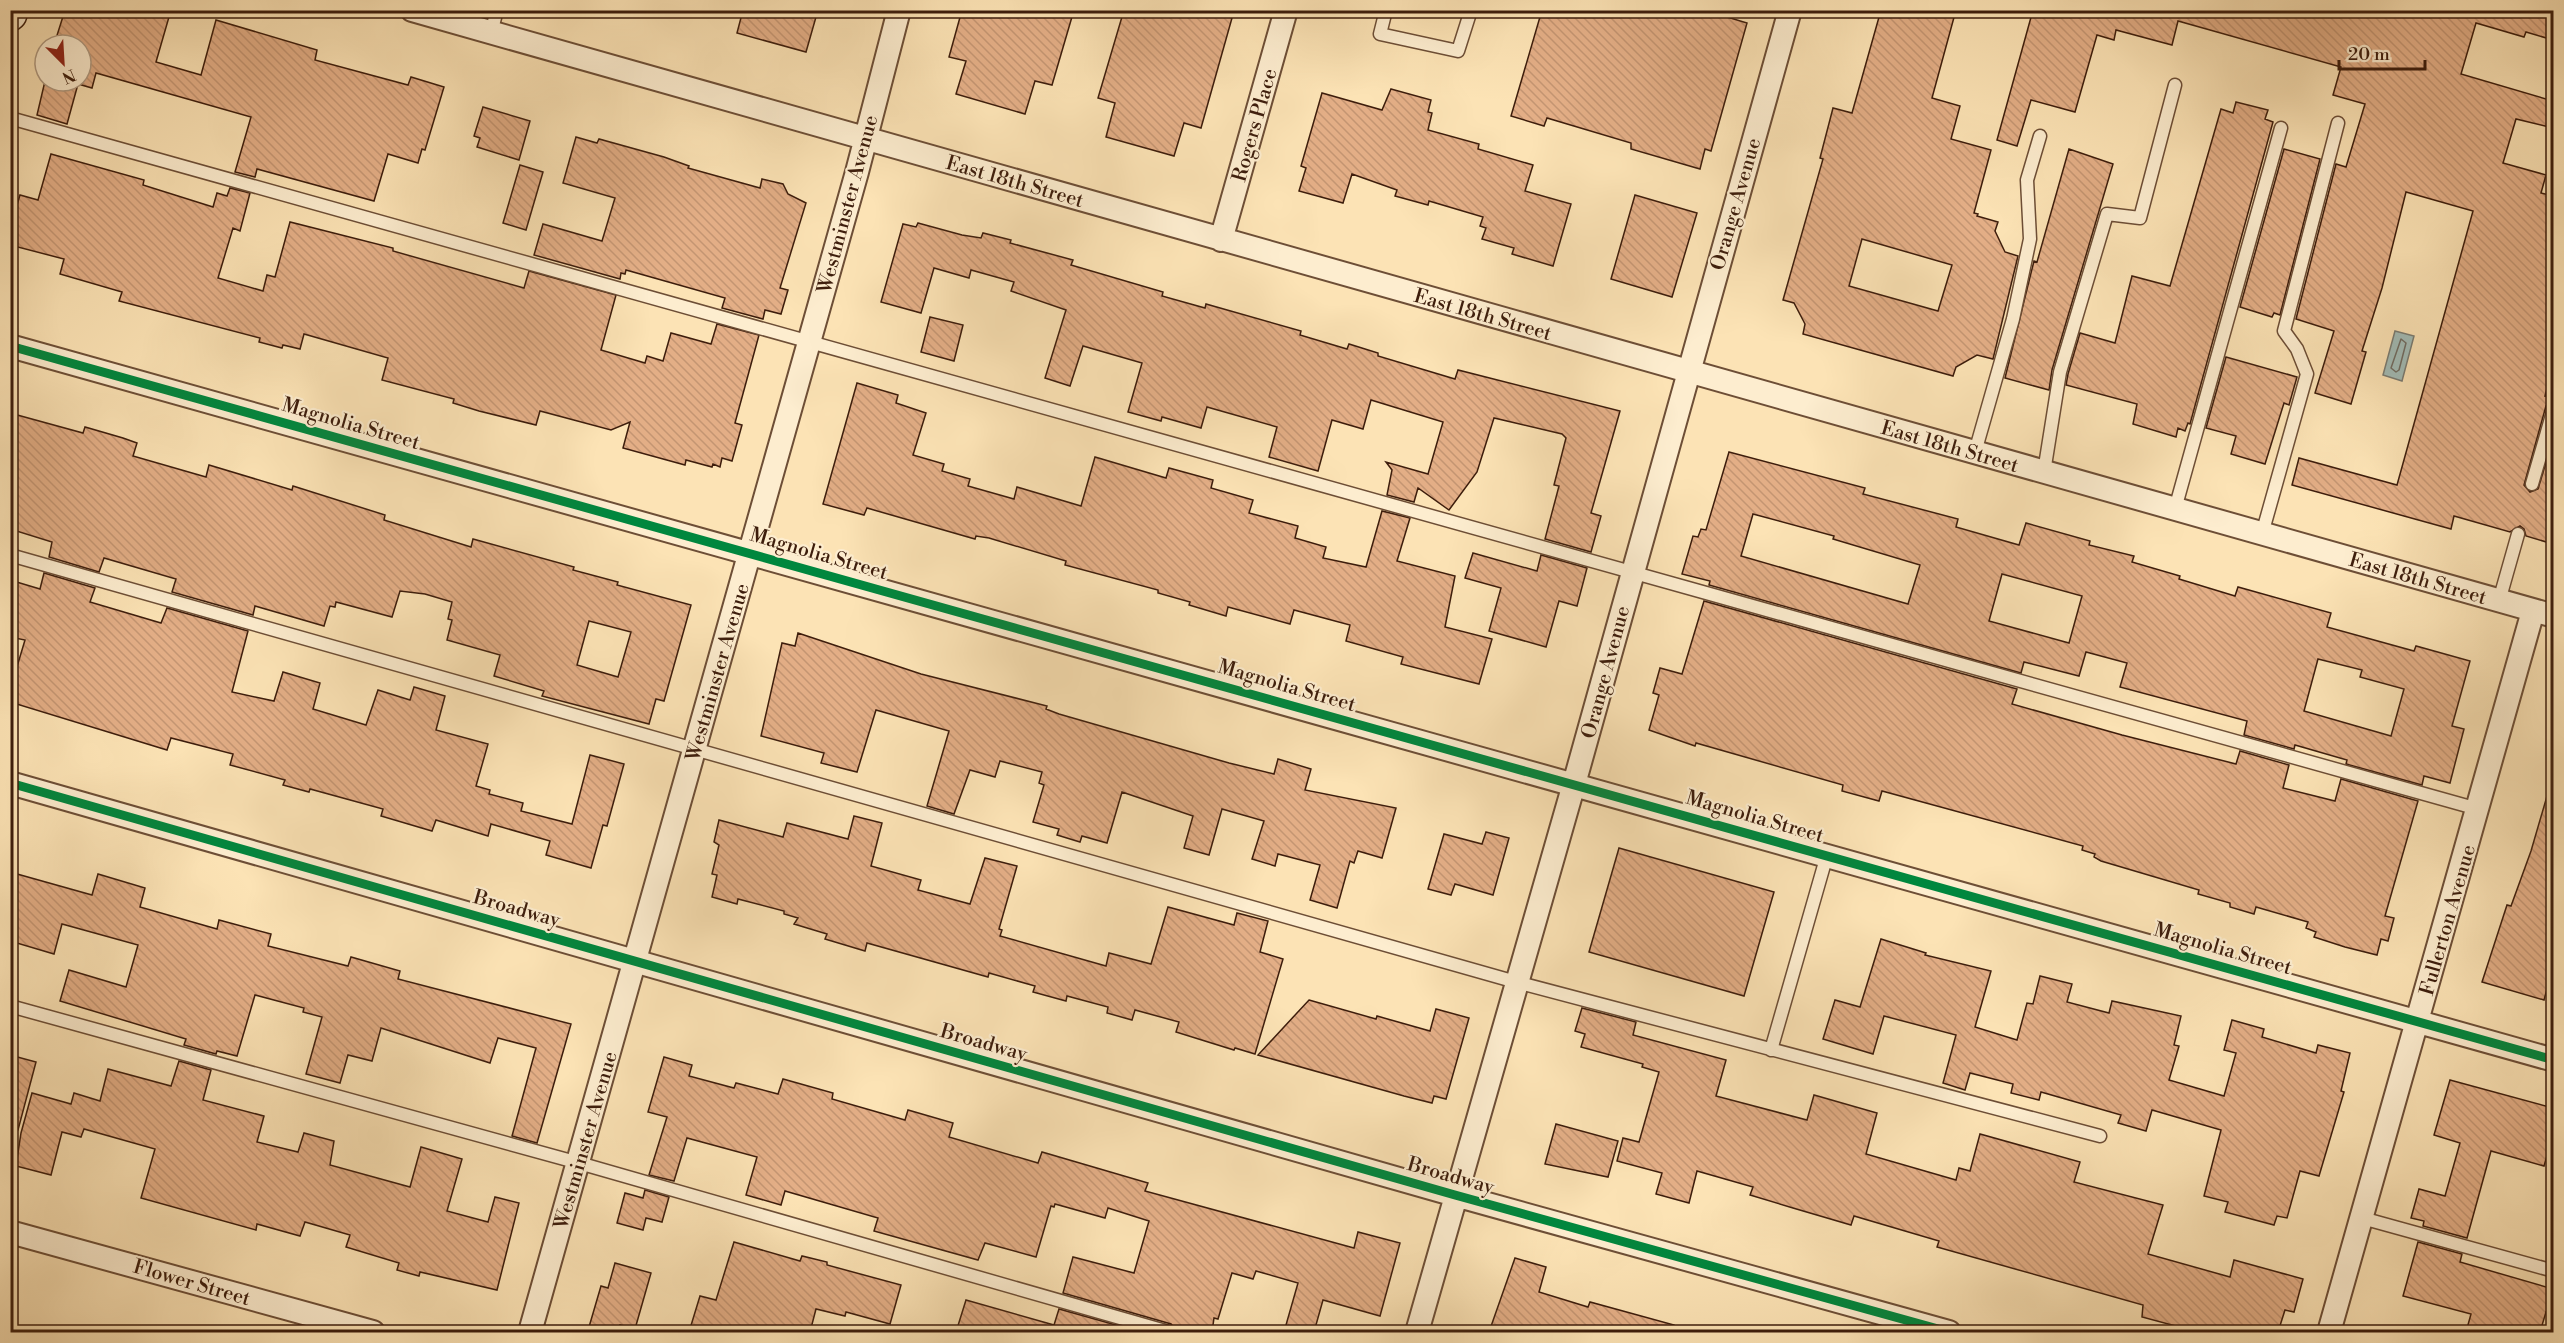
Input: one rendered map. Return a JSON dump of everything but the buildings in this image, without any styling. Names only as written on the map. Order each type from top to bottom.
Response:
[{"type":"street","name":"East 18th Street","points":[[412,10],[2543,613]]},
{"type":"street","name":"Westminster Avenue","points":[[530,1332],[751,553],[866,138],[899,10]]},
{"type":"street","name":"Rogers Place","points":[[1221,240],[1286,10]]},
{"type":"street","name":"Orange Avenue","points":[[1417,1332],[1574,784],[1687,371],[1790,10]]},
{"type":"street","name":"Magnolia Street","points":[[10,346],[2553,1060]]},
{"type":"street","name":"Fullerton Avenue","points":[[2329,1332],[2478,809],[2543,613]]},
{"type":"street","name":"Broadway","points":[[10,783],[1455,1195],[1949,1332]]},
{"type":"street","name":"Flower Street","points":[[10,1232],[373,1332]]},
{"type":"lane","points":[[491,33],[497,10]]},
{"type":"lane","points":[[1386,10],[1380,34],[1458,51],[1472,10]]},
{"type":"lane","points":[[2044,472],[2060,372],[2107,214],[2140,218],[2175,85]]},
{"type":"lane","points":[[10,118],[810,340],[1632,573],[2478,809]]},
{"type":"lane","points":[[2262,534],[2307,374],[2297,349],[2284,331],[2338,123]]},
{"type":"lane","points":[[2175,509],[2281,128]]},
{"type":"lane","points":[[1975,452],[2013,319],[2030,239],[2026,180],[2040,136]]},
{"type":"lane","points":[[2532,484],[2553,408]]},
{"type":"lane","points":[[2499,601],[2518,534]]},
{"type":"lane","points":[[10,555],[1516,982],[2100,1136]]},
{"type":"lane","points":[[1771,1050],[1827,855]]},
{"type":"lane","points":[[10,1006],[579,1163],[1169,1332]]},
{"type":"lane","points":[[2362,1218],[2553,1271]]},
{"type":"water","points":[[2395,331],[2414,336],[2402,381],[2383,375]]},
{"type":"cycle path","points":[[10,346],[2554,1060]]},
{"type":"cycle path","points":[[10,783],[1455,1195],[1949,1332]]}]
